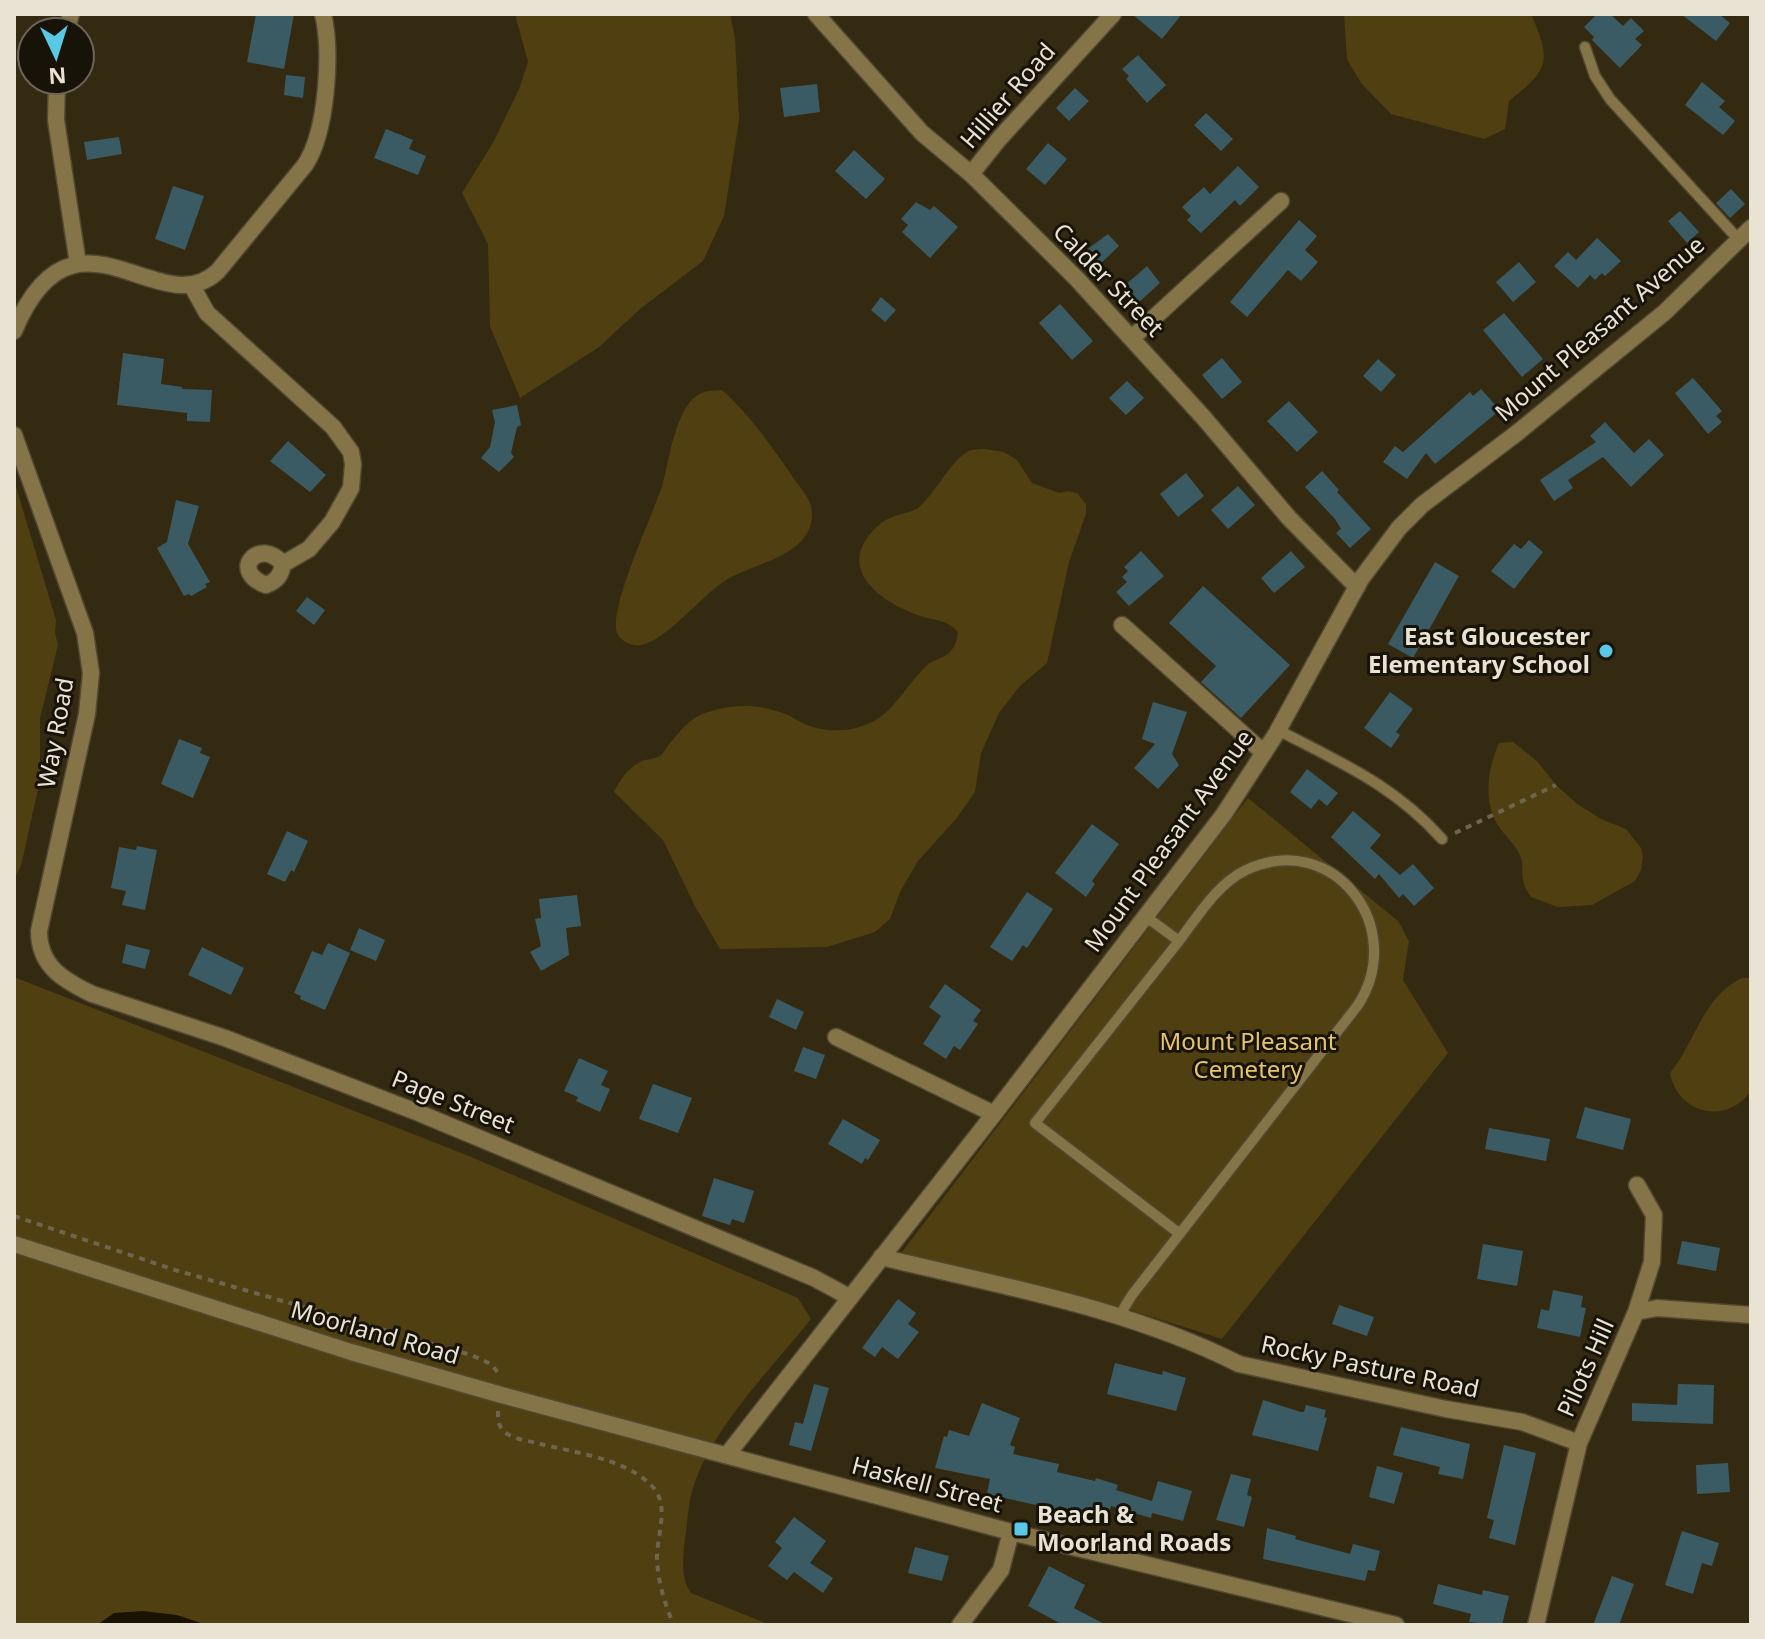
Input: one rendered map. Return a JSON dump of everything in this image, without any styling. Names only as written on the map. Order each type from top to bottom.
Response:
[{"type":"street","points":[[14,331],[28,304],[62,268],[78,264],[113,265],[177,285],[192,286],[218,271],[315,149],[322,117],[327,48],[323,14]]},
{"type":"street","name":"Calder Street","points":[[816,14],[922,133],[971,174],[1077,279],[1289,518],[1357,587]]},
{"type":"street","name":"Hillier Road","points":[[971,174],[1113,14]]},
{"type":"street","points":[[57,96],[56,120],[78,264]]},
{"type":"street","points":[[1132,338],[1281,201]]},
{"type":"street","name":"Mount Pleasant Avenue","points":[[727,1455],[1224,814],[1278,730],[1357,587],[1399,528],[1422,505],[1665,312],[1745,234]]},
{"type":"street","points":[[192,286],[207,313],[333,427],[351,452],[351,488],[338,513],[309,549],[283,564]]},
{"type":"street","name":"Way Road","points":[[14,435],[85,633],[91,673],[84,729],[39,931],[42,953]]},
{"type":"street","points":[[1122,625],[1264,753]]},
{"type":"street","name":"Page Street","points":[[42,953],[57,974],[92,994],[225,1038],[419,1113],[814,1278],[849,1297]]},
{"type":"street","points":[[836,1037],[994,1114]]},
{"type":"street","name":"Pilots Hill","points":[[1579,1443],[1636,1312],[1652,1262],[1654,1215],[1637,1185]]},
{"type":"street","name":"Moorland Road","points":[[14,1244],[351,1352],[727,1455]]},
{"type":"street","name":"Rocky Pasture Road","points":[[881,1257],[1122,1316],[1239,1364],[1446,1409],[1522,1422],[1579,1443]]},
{"type":"street","name":"Pilots Hill","points":[[1636,1312],[1657,1308],[1751,1315]]},
{"type":"street","points":[[1536,1625],[1579,1443]]},
{"type":"street","name":"Haskell Street","points":[[727,1455],[1011,1532],[1396,1625]]},
{"type":"street","points":[[960,1625],[1001,1570],[1011,1532]]},
{"type":"lane","points":[[1585,47],[1595,76],[1610,99],[1745,234]]},
{"type":"lane","points":[[1278,730],[1382,785],[1420,814],[1442,839]]},
{"type":"lane","points":[[1122,1316],[1132,1295],[1180,1234],[1358,1005],[1372,978],[1376,947],[1369,917],[1347,886],[1321,869],[1291,862],[1261,865],[1233,878],[1221,888],[1035,1123],[1180,1234]]},
{"type":"lane","points":[[1145,916],[1179,941]]},
{"type":"path","points":[[1442,839],[1556,785]]},
{"type":"green space","points":[[515,14],[730,14],[735,37],[739,120],[724,216],[703,261],[640,309],[599,347],[520,398],[490,326],[488,244],[462,193],[494,141],[519,89],[528,62]]},
{"type":"green space","points":[[1344,14],[1531,14],[1542,43],[1543,64],[1532,81],[1509,101],[1505,129],[1484,139],[1391,114],[1361,83],[1347,59]]},
{"type":"green space","points":[[722,390],[761,433],[807,497],[812,511],[809,530],[791,550],[718,586],[662,635],[642,645],[631,644],[617,633],[619,603],[663,483],[681,418],[694,397],[706,391]]},
{"type":"green space","points":[[971,450],[1004,452],[1017,460],[1032,483],[1059,493],[1077,493],[1086,504],[1086,514],[1069,562],[1047,663],[1020,686],[999,713],[981,753],[975,792],[956,819],[918,861],[900,892],[890,919],[875,932],[827,947],[720,949],[663,840],[614,792],[616,787],[633,767],[661,755],[690,721],[717,709],[753,706],[784,714],[809,726],[831,730],[859,727],[883,715],[928,664],[949,653],[958,632],[945,623],[920,616],[884,598],[863,576],[859,561],[861,549],[870,534],[884,521],[918,508],[961,457]]},
{"type":"green space","points":[[14,480],[56,620],[58,645],[40,718],[40,780],[21,866],[14,879]]},
{"type":"green space","points":[[1513,742],[1537,761],[1556,785],[1576,803],[1601,819],[1626,829],[1641,848],[1643,856],[1635,881],[1592,905],[1558,907],[1531,897],[1524,884],[1520,855],[1497,824],[1490,805],[1492,762],[1499,743]]},
{"type":"green space","name":"Mount Pleasant Cemetery","points":[[1248,798],[1398,921],[1409,941],[1403,980],[1448,1053],[1222,1339],[1124,1308],[902,1252]]},
{"type":"green space","points":[[14,977],[469,1156],[798,1298],[811,1319],[742,1403],[710,1450],[691,1496],[684,1552],[684,1574],[691,1593],[770,1625],[14,1625]]},
{"type":"green space","points":[[1742,978],[1751,978],[1751,1091],[1741,1102],[1729,1108],[1704,1110],[1683,1098],[1670,1073],[1718,996]]},
{"type":"shaded area","points":[[143,1611],[177,1615],[207,1625],[97,1625],[114,1613]]},
{"type":"building","points":[[256,14],[294,14],[284,69],[247,62]]},
{"type":"building","points":[[1132,14],[1182,14],[1162,39]]},
{"type":"building","points":[[1597,14],[1610,14],[1623,26],[1631,18],[1644,31],[1635,39],[1642,45],[1620,68],[1592,40],[1594,37],[1584,27]]},
{"type":"building","points":[[1681,14],[1719,14],[1730,23],[1716,41]]},
{"type":"building","points":[[1138,55],[1166,85],[1147,103],[1126,79],[1129,76],[1122,69]]},
{"type":"building","points":[[286,75],[305,77],[303,98],[284,95]]},
{"type":"building","points":[[1702,82],[1725,101],[1719,107],[1735,121],[1723,135],[1685,105]]},
{"type":"building","points":[[817,84],[820,112],[784,117],[780,88]]},
{"type":"building","points":[[1075,88],[1089,101],[1069,121],[1056,108]]},
{"type":"building","points":[[1206,113],[1233,139],[1221,151],[1194,125]]},
{"type":"building","points":[[386,129],[413,140],[409,149],[426,156],[418,175],[374,158]]},
{"type":"building","points":[[119,137],[122,154],[87,160],[84,142]]},
{"type":"building","points":[[1048,143],[1067,159],[1045,185],[1026,169]]},
{"type":"building","points":[[854,150],[885,179],[866,199],[835,171]]},
{"type":"building","points":[[1238,166],[1259,187],[1240,206],[1235,200],[1201,233],[1187,220],[1191,216],[1182,207],[1204,187],[1210,194]]},
{"type":"building","points":[[173,186],[204,196],[185,250],[155,239]]},
{"type":"building","points":[[1731,189],[1745,204],[1730,218],[1716,203]]},
{"type":"building","points":[[916,202],[930,210],[934,206],[958,227],[930,258],[902,232],[908,225],[901,219]]},
{"type":"building","points":[[1680,211],[1699,232],[1687,243],[1668,221]]},
{"type":"building","points":[[1299,220],[1317,236],[1305,250],[1318,262],[1301,281],[1288,270],[1247,317],[1230,302]]},
{"type":"building","points":[[1108,234],[1119,246],[1098,266],[1085,251]]},
{"type":"building","points":[[1597,238],[1621,261],[1605,276],[1602,273],[1595,280],[1590,275],[1578,288],[1554,266],[1568,252],[1576,260]]},
{"type":"building","points":[[1519,262],[1536,282],[1513,302],[1496,282]]},
{"type":"building","points":[[1147,266],[1160,283],[1138,303],[1123,287]]},
{"type":"building","points":[[881,297],[896,310],[885,322],[871,310]]},
{"type":"building","points":[[1060,304],[1093,341],[1072,360],[1039,323]]},
{"type":"building","points":[[1504,313],[1543,359],[1522,377],[1483,330]]},
{"type":"building","points":[[123,353],[164,359],[161,384],[182,389],[212,390],[210,422],[187,421],[187,413],[117,405]]},
{"type":"building","points":[[1222,358],[1242,382],[1222,399],[1202,375]]},
{"type":"building","points":[[1378,359],[1396,375],[1381,392],[1363,376]]},
{"type":"building","points":[[1693,378],[1722,411],[1716,416],[1722,422],[1708,434],[1675,393]]},
{"type":"building","points":[[1127,381],[1144,398],[1126,415],[1109,398]]},
{"type":"building","points":[[1481,389],[1500,410],[1435,464],[1426,453],[1407,479],[1383,462],[1395,446],[1403,452],[1470,392],[1473,396]]},
{"type":"building","points":[[1289,401],[1318,432],[1297,452],[1267,421]]},
{"type":"building","points":[[517,405],[521,425],[517,427],[511,453],[514,457],[499,472],[481,458],[490,447],[495,422],[492,410]]},
{"type":"building","points":[[1605,422],[1634,453],[1649,439],[1664,455],[1631,487],[1603,457],[1568,480],[1573,488],[1554,501],[1540,480],[1596,442],[1590,436]]},
{"type":"building","points":[[288,441],[326,475],[310,492],[270,461]]},
{"type":"building","points":[[1322,471],[1371,529],[1350,548],[1336,533],[1341,529],[1335,519],[1305,487]]},
{"type":"building","points":[[1186,473],[1204,496],[1178,517],[1160,494]]},
{"type":"building","points":[[1238,486],[1255,505],[1228,529],[1211,510]]},
{"type":"building","points":[[176,500],[199,506],[188,544],[210,582],[191,596],[184,596],[157,548],[167,542]]},
{"type":"building","points":[[1529,540],[1543,552],[1514,589],[1491,571],[1514,544],[1521,549]]},
{"type":"building","points":[[1141,551],[1164,576],[1129,606],[1116,592],[1127,582],[1122,577],[1128,571],[1124,567]]},
{"type":"building","points":[[1291,551],[1305,567],[1274,593],[1261,578]]},
{"type":"building","points":[[1435,562],[1459,576],[1413,658],[1388,644]]},
{"type":"building","points":[[1203,586],[1290,665],[1241,718],[1201,682],[1216,666],[1169,623]]},
{"type":"building","points":[[307,597],[325,610],[314,625],[296,611]]},
{"type":"building","points":[[1390,692],[1413,709],[1396,732],[1400,735],[1391,748],[1364,728]]},
{"type":"building","points":[[1153,702],[1187,712],[1172,754],[1179,765],[1158,789],[1134,768],[1155,744],[1142,739]]},
{"type":"building","points":[[179,739],[202,748],[200,753],[210,757],[193,798],[161,784]]},
{"type":"building","points":[[1307,769],[1338,793],[1327,806],[1319,799],[1311,809],[1290,792]]},
{"type":"building","points":[[1353,811],[1381,835],[1370,848],[1400,875],[1413,864],[1434,888],[1414,906],[1403,894],[1399,898],[1379,874],[1375,879],[1331,837]]},
{"type":"building","points":[[1092,824],[1119,844],[1092,881],[1095,884],[1086,897],[1055,873]]},
{"type":"building","points":[[287,831],[308,841],[294,872],[291,870],[285,882],[267,874]]},
{"type":"building","points":[[137,846],[157,850],[145,910],[122,905],[126,891],[111,888],[119,847],[136,850]]},
{"type":"building","points":[[1027,892],[1053,909],[1027,948],[1023,945],[1012,961],[990,947]]},
{"type":"building","points":[[577,895],[581,926],[566,928],[569,955],[541,971],[530,952],[541,946],[535,919],[541,918],[539,899]]},
{"type":"building","points":[[359,928],[385,940],[376,961],[350,950]]},
{"type":"building","points":[[328,943],[350,953],[325,1010],[294,993],[312,951],[322,955]]},
{"type":"building","points":[[126,944],[150,950],[145,969],[122,963]]},
{"type":"building","points":[[202,947],[244,968],[231,995],[188,975]]},
{"type":"building","points":[[945,984],[981,1010],[973,1021],[978,1024],[960,1050],[954,1046],[946,1059],[923,1044],[941,1016],[929,1007]]},
{"type":"building","points":[[777,999],[804,1012],[796,1030],[769,1017]]},
{"type":"building","points":[[803,1047],[825,1055],[816,1079],[794,1071]]},
{"type":"building","points":[[579,1058],[608,1071],[601,1085],[610,1089],[600,1112],[576,1101],[578,1097],[564,1091]]},
{"type":"building","points":[[653,1084],[692,1098],[678,1133],[639,1119]]},
{"type":"building","points":[[1585,1107],[1631,1119],[1623,1150],[1576,1138]]},
{"type":"building","points":[[843,1119],[880,1140],[862,1164],[828,1144]]},
{"type":"building","points":[[1489,1128],[1550,1139],[1546,1161],[1485,1149]]},
{"type":"building","points":[[714,1178],[754,1191],[744,1223],[732,1219],[730,1225],[702,1216]]},
{"type":"building","points":[[1682,1241],[1720,1248],[1716,1271],[1677,1264]]},
{"type":"building","points":[[1483,1244],[1523,1251],[1517,1286],[1477,1279]]},
{"type":"building","points":[[1553,1290],[1583,1296],[1581,1307],[1586,1308],[1580,1337],[1537,1328],[1541,1309],[1549,1311]]},
{"type":"building","points":[[898,1299],[916,1313],[908,1324],[919,1332],[898,1359],[882,1347],[875,1357],[862,1348]]},
{"type":"building","points":[[1339,1305],[1374,1317],[1367,1336],[1332,1324]]},
{"type":"building","points":[[1115,1363],[1186,1378],[1176,1411],[1107,1394]]},
{"type":"building","points":[[814,1384],[829,1388],[811,1451],[789,1445],[795,1422],[803,1424]]},
{"type":"building","points":[[1678,1384],[1714,1385],[1713,1424],[1632,1421],[1632,1403],[1677,1405]]},
{"type":"building","points":[[1263,1400],[1301,1412],[1304,1412],[1306,1405],[1326,1410],[1324,1417],[1327,1418],[1318,1451],[1252,1435]]},
{"type":"building","points":[[982,1403],[1020,1418],[1010,1445],[1015,1447],[1013,1454],[1059,1464],[1057,1472],[1095,1481],[1096,1478],[1118,1485],[1116,1490],[1152,1501],[1158,1481],[1192,1491],[1183,1521],[1152,1513],[1151,1518],[1111,1506],[1107,1521],[1059,1506],[1058,1510],[987,1494],[990,1479],[935,1468],[944,1436],[947,1437],[949,1430],[969,1436]]},
{"type":"building","points":[[1401,1427],[1470,1444],[1463,1479],[1438,1474],[1440,1467],[1393,1455]]},
{"type":"building","points":[[1504,1445],[1536,1453],[1515,1545],[1489,1538],[1494,1520],[1487,1518]]},
{"type":"building","points":[[1728,1463],[1730,1492],[1697,1494],[1696,1465]]},
{"type":"building","points":[[1377,1466],[1403,1473],[1394,1504],[1369,1497]]},
{"type":"building","points":[[1231,1474],[1251,1479],[1247,1495],[1252,1497],[1244,1527],[1216,1520]]},
{"type":"building","points":[[794,1517],[826,1541],[810,1563],[833,1578],[823,1593],[794,1572],[787,1580],[768,1566],[782,1548],[775,1542]]},
{"type":"building","points":[[1267,1528],[1350,1554],[1353,1544],[1380,1551],[1375,1571],[1368,1570],[1365,1581],[1263,1559]]},
{"type":"building","points":[[1682,1531],[1719,1543],[1712,1566],[1702,1563],[1693,1594],[1665,1585]]},
{"type":"building","points":[[915,1547],[949,1556],[942,1581],[908,1573]]},
{"type":"building","points":[[1049,1566],[1085,1585],[1074,1608],[1106,1625],[1063,1625],[1028,1606]]},
{"type":"building","points":[[1612,1576],[1634,1584],[1619,1625],[1593,1625]]},
{"type":"building","points":[[1438,1584],[1482,1595],[1483,1590],[1509,1596],[1502,1625],[1469,1622],[1471,1614],[1433,1604]]},
{"type":"place","name":"East Gloucester Elementary School","points":[[1606,651]]},
{"type":"place","name":"Beach & Moorland Roads","points":[[1021,1529]]}]
